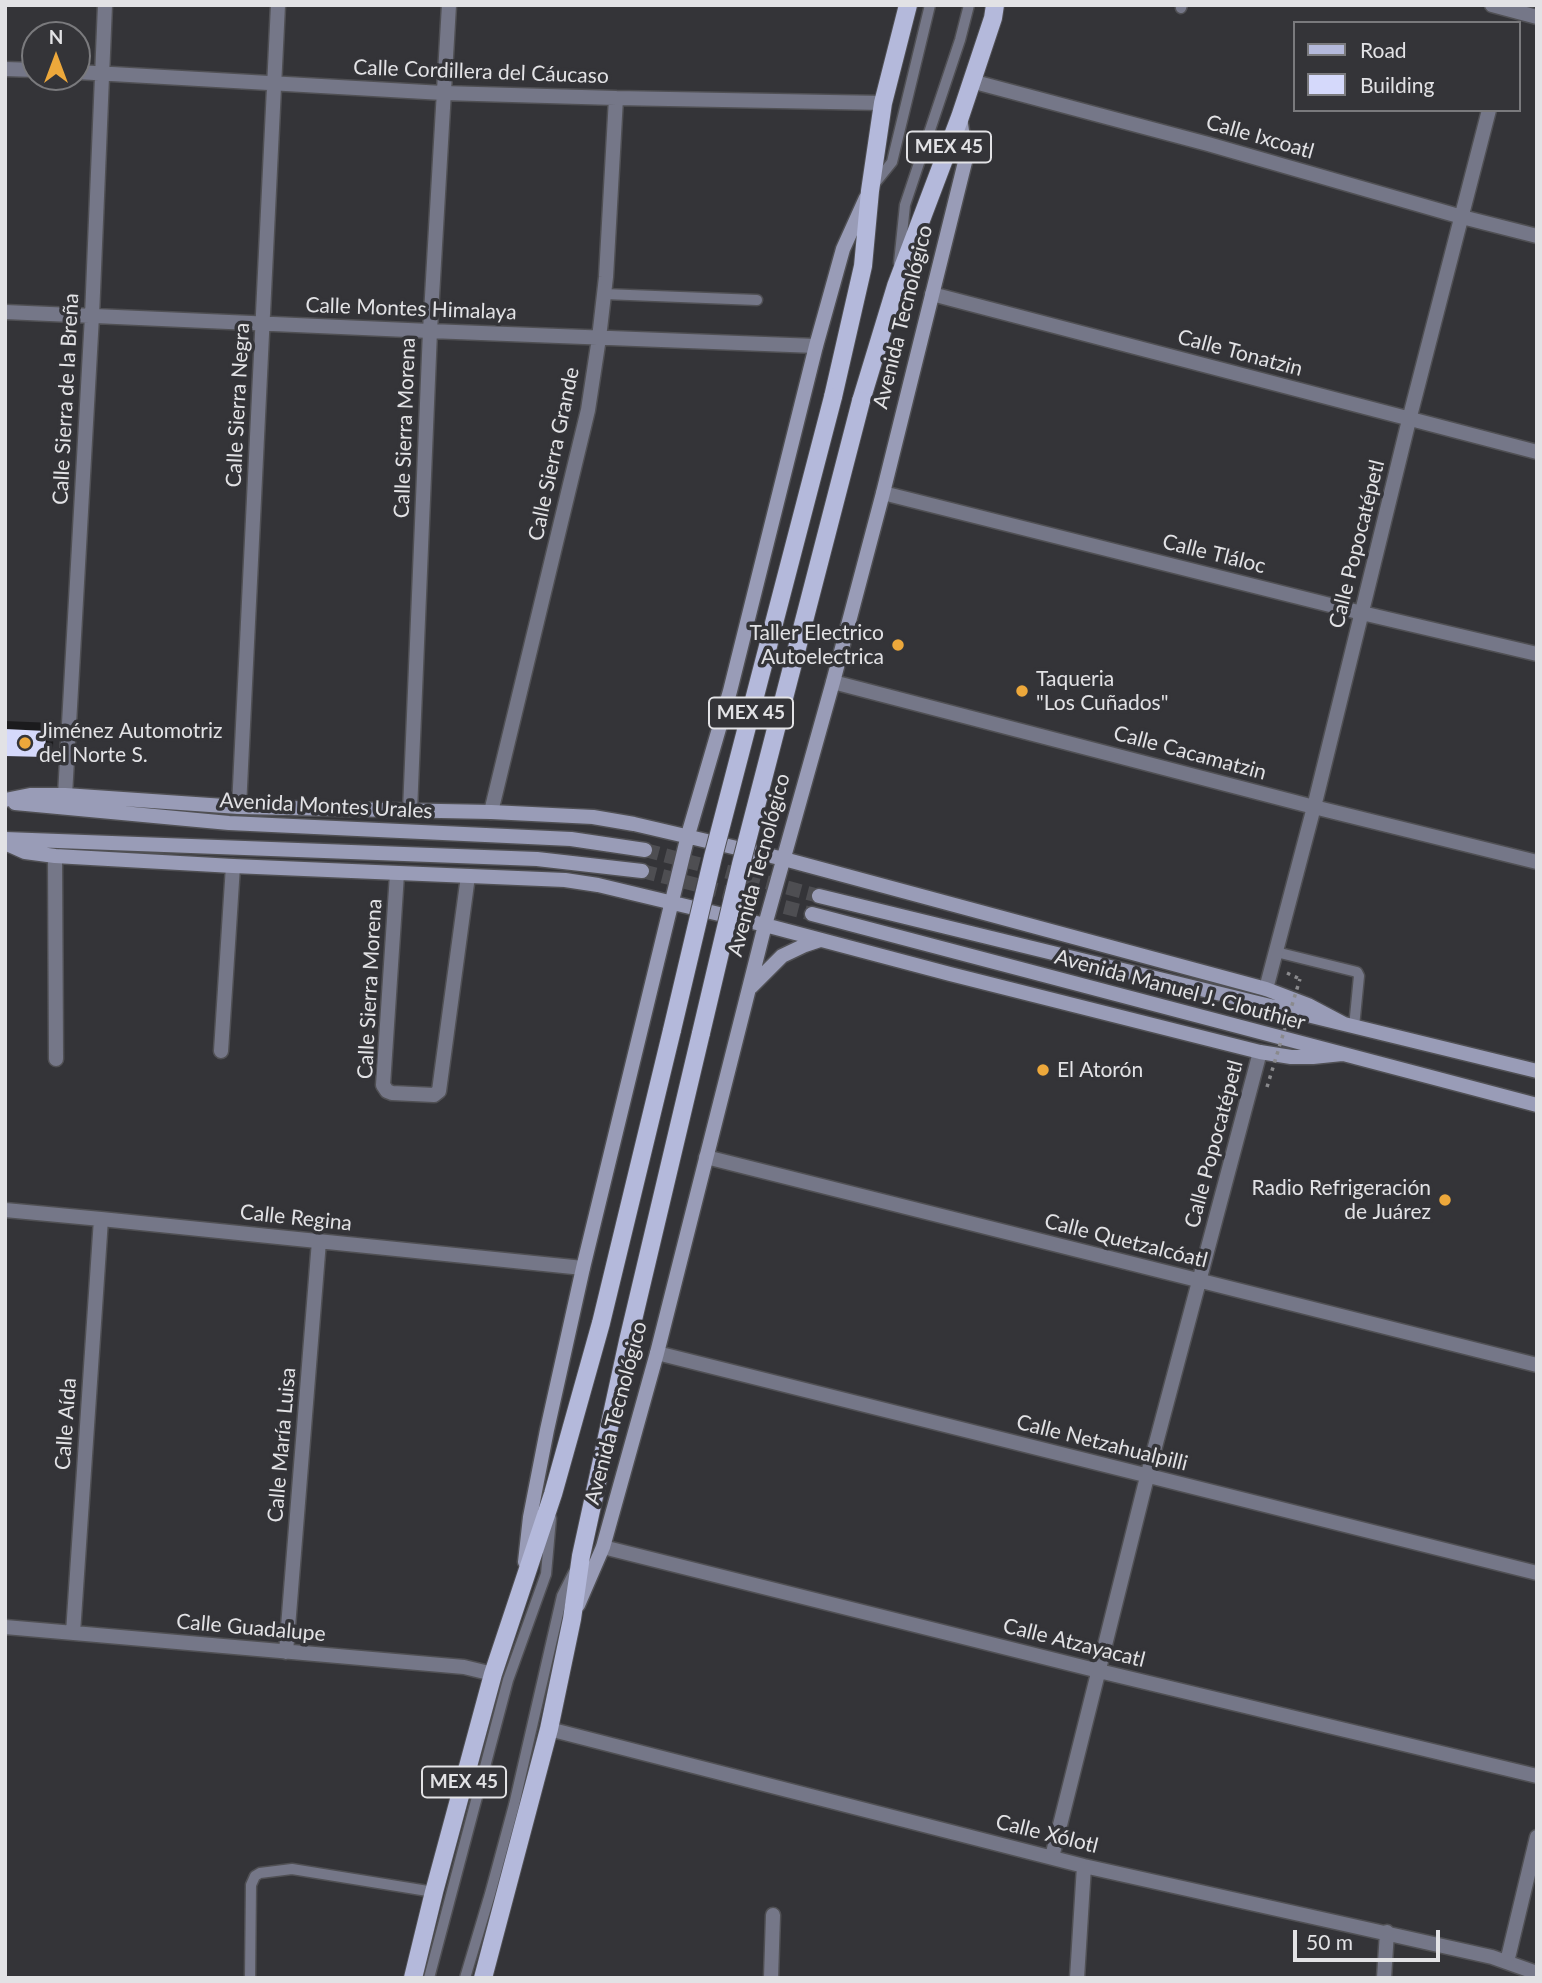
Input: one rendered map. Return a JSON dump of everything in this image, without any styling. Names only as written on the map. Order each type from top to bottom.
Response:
[{"type":"main road","name":"Avenida Tecnológico","points":[[413,1978],[493,1674],[553,1494],[601,1323],[713,857],[833,397],[863,266],[870,191],[883,103],[908,5]]},
{"type":"main road","name":"Avenida Tecnológico","points":[[483,1978],[549,1729],[572,1619],[581,1556],[628,1341],[741,864],[861,401],[896,286],[960,117],[996,10]]},
{"type":"street","name":"Calle Sierra de la Breña","points":[[65,795],[92,316],[105,5]]},
{"type":"street","name":"Calle Sierra Negra","points":[[239,807],[278,5]]},
{"type":"street","name":"Calle Sierra Morena","points":[[411,811],[430,331],[449,5]]},
{"type":"street","points":[[1492,5],[1512,17],[1537,17]]},
{"type":"street","name":"Calle Cordillera del Cáucaso","points":[[91,73],[443,93],[883,103]]},
{"type":"street","name":"Calle Ixcoatl","points":[[971,82],[1208,144],[1537,236]]},
{"type":"street","name":"Calle Sierra Grande","points":[[491,813],[588,410],[600,338],[611,216],[616,98]]},
{"type":"street","name":"Calle Popocatépetl","points":[[1266,989],[1488,112]]},
{"type":"street","name":"Avenida Tecnológico","points":[[572,1619],[603,1547],[657,1353],[765,925],[883,493],[966,158],[960,117]]},
{"type":"street","name":"Avenida Tecnológico","points":[[522,1588],[535,1483],[583,1268],[688,835],[730,691],[816,346],[843,249],[870,191]]},
{"type":"street","name":"Calle Tonatzin","points":[[932,294],[1537,452]]},
{"type":"street","name":"Calle Montes Himalaya","points":[[5,312],[816,346]]},
{"type":"street","name":"Calle Tláloc","points":[[883,493],[1537,654]]},
{"type":"street","name":"Calle Cacamatzin","points":[[833,682],[1537,862]]},
{"type":"street","points":[[5,801],[30,795],[65,795],[239,807],[593,817],[688,835],[784,859],[1266,989],[1349,1025]]},
{"type":"street","name":"Avenida Montes Urales","points":[[5,801],[229,822],[571,839],[645,850]]},
{"type":"street","points":[[5,841],[25,852],[55,856],[565,880],[598,885],[1260,1052],[1292,1057],[1342,1054]]},
{"type":"street","name":"Avenida Montes Urales","points":[[5,841],[537,859],[642,871]]},
{"type":"street","points":[[55,856],[56,1059]]},
{"type":"street","points":[[221,1051],[233,866]]},
{"type":"street","name":"Calle Sierra Morena","points":[[397,874],[383,1084],[387,1091],[392,1093],[434,1095],[439,1087],[468,876]]},
{"type":"street","name":"Avenida Manuel J. Clouthier","points":[[818,896],[1537,1072]]},
{"type":"street","name":"Avenida Manuel J. Clouthier","points":[[812,914],[1537,1105]]},
{"type":"street","points":[[750,988],[782,956],[820,940]]},
{"type":"street","name":"Calle Popocatépetl","points":[[1052,1857],[1147,1477],[1260,1052]]},
{"type":"street","name":"Calle Quetzalcóatl","points":[[706,1157],[1537,1365]]},
{"type":"street","name":"Calle Regina","points":[[5,1210],[583,1268]]},
{"type":"street","name":"Calle Aída","points":[[73,1633],[101,1219]]},
{"type":"street","name":"Calle María Luisa","points":[[286,1652],[319,1241]]},
{"type":"street","name":"Calle Netzahualpilli","points":[[657,1353],[1537,1573]]},
{"type":"street","name":"Calle Atzayacatl","points":[[603,1547],[1099,1671],[1537,1776]]},
{"type":"street","name":"Calle Guadalupe","points":[[5,1627],[464,1667],[493,1674]]},
{"type":"street","name":"Calle Xólotl","points":[[549,1729],[1084,1866],[1387,1932],[1507,1962],[1537,1973]]},
{"type":"street","points":[[1507,1962],[1537,1837]]},
{"type":"street","points":[[1077,1978],[1084,1866]]},
{"type":"street","points":[[771,1978],[773,1915]]},
{"type":"street","points":[[1384,1978],[1387,1932]]},
{"type":"lane","points":[[870,191],[892,162],[930,5]]},
{"type":"lane","points":[[896,286],[905,205],[961,40],[969,5]]},
{"type":"lane","points":[[604,294],[757,300]]},
{"type":"lane","points":[[1276,952],[1357,972],[1359,976],[1349,1025]]},
{"type":"lane","points":[[429,1978],[508,1680],[546,1574],[553,1494]]},
{"type":"lane","points":[[465,1978],[514,1805],[562,1596],[581,1556]]},
{"type":"lane","points":[[250,1978],[251,1885],[255,1876],[260,1873],[292,1869],[434,1892]]},
{"type":"path","points":[[1267,1087],[1300,979]]},
{"type":"building","name":"Jiménez Automotriz del Norte S.","points":[[5,729],[46,731],[45,757],[5,756]]},
{"type":"tunnel","points":[[645,850],[819,896]]},
{"type":"tunnel","points":[[642,871],[812,914]]},
{"type":"place","name":"Taller Electrico Autoelectrica","points":[[898,645]]},
{"type":"place","name":"Taqueria \"Los Cuñados\"","points":[[1022,691]]},
{"type":"place","name":"Jiménez Automotriz del Norte S.","points":[[25,743]]},
{"type":"place","name":"El Atorón","points":[[1043,1070]]},
{"type":"place","name":"Radio Refrigeración de Juárez","points":[[1445,1200]]}]
